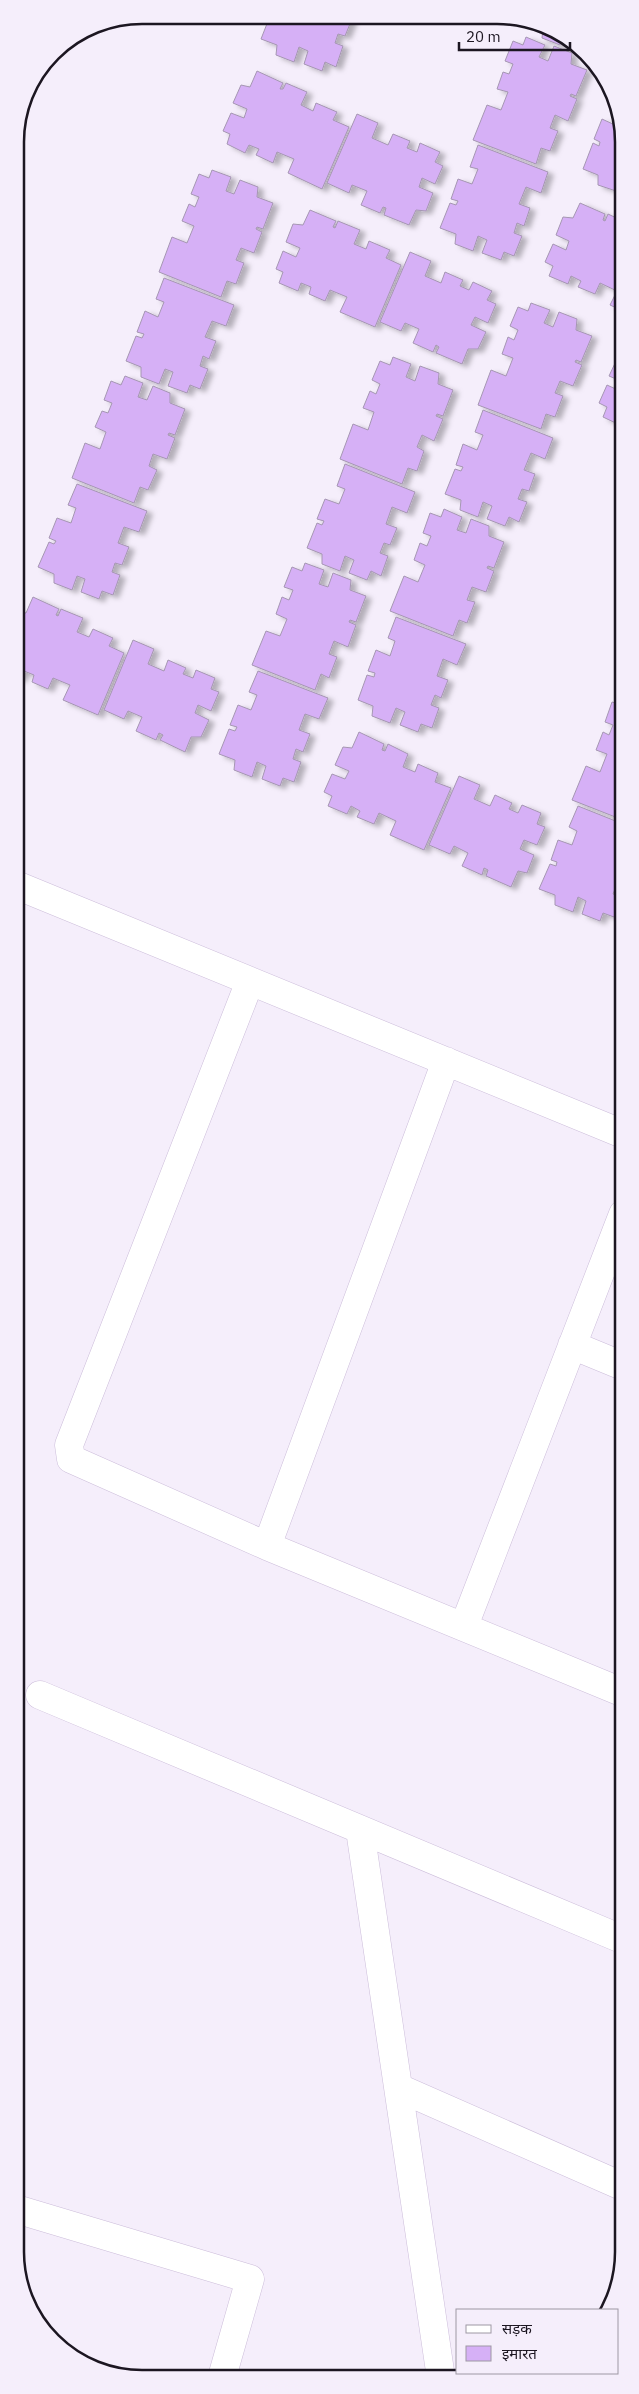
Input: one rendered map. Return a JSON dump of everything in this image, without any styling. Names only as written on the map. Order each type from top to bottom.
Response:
[{"type":"street","points":[[24,888],[615,1131]]},
{"type":"street","points":[[250,981],[68,1445],[71,1459],[77,1464],[267,1546],[615,1689]]},
{"type":"street","points":[[267,1546],[446,1061]]},
{"type":"street","points":[[464,1626],[615,1235]]},
{"type":"street","points":[[572,1345],[615,1363]]},
{"type":"street","points":[[40,1695],[615,1936]]},
{"type":"street","points":[[360,1830],[440,2370]]},
{"type":"street","points":[[399,2088],[615,2183]]},
{"type":"street","points":[[24,2211],[250,2279],[224,2370]]},
{"type":"building","points":[[267,24],[350,24],[345,36],[338,34],[335,43],[343,46],[336,67],[325,62],[322,71],[304,64],[308,51],[299,47],[294,62],[276,55],[277,45],[261,39]]},
{"type":"building","points":[[543,33],[561,43],[560,45],[542,38]]},
{"type":"building","points":[[526,37],[545,45],[539,57],[548,61],[554,46],[572,53],[571,64],[587,70],[576,96],[571,94],[570,96],[577,99],[568,121],[555,115],[550,128],[558,131],[550,151],[541,148],[536,164],[473,140],[487,105],[501,110],[508,92],[497,89],[503,72],[509,74],[513,64],[505,61],[513,41],[523,45]]},
{"type":"building","points":[[257,71],[283,83],[280,89],[283,89],[286,83],[307,92],[301,105],[313,111],[316,103],[337,112],[333,120],[349,127],[322,189],[288,173],[294,159],[277,152],[273,163],[256,155],[259,149],[249,145],[245,153],[227,144],[230,134],[223,131],[231,113],[244,118],[247,109],[233,103],[241,85],[250,87]]},
{"type":"building","points":[[357,114],[378,123],[372,138],[388,145],[393,134],[410,141],[407,148],[417,152],[420,143],[440,152],[435,162],[443,166],[435,184],[422,178],[419,187],[433,193],[426,211],[416,210],[409,225],[384,215],[386,208],[383,207],[380,213],[361,205],[367,191],[352,185],[349,193],[327,183]]},
{"type":"building","points":[[602,119],[614,124],[615,191],[598,185],[598,175],[583,169],[593,143],[599,146],[600,142],[594,139]]},
{"type":"building","points":[[478,145],[548,172],[541,193],[526,187],[519,204],[530,208],[524,226],[517,223],[514,233],[522,236],[514,256],[504,252],[501,260],[482,253],[487,240],[478,236],[473,251],[455,244],[456,234],[440,228],[450,203],[456,205],[458,201],[451,199],[458,179],[472,184],[478,169],[470,167]]},
{"type":"building","points":[[212,170],[231,177],[226,191],[234,194],[240,180],[258,187],[257,197],[273,203],[263,229],[257,227],[256,229],[262,232],[254,253],[241,248],[236,260],[244,263],[236,284],[227,281],[221,297],[159,272],[172,237],[187,243],[194,226],[182,221],[189,204],[195,207],[199,197],[191,194],[199,174],[209,178]]},
{"type":"building","points":[[580,203],[605,214],[603,220],[605,221],[608,214],[615,217],[615,290],[600,283],[595,294],[578,287],[581,281],[571,276],[568,284],[549,276],[553,266],[545,262],[553,244],[566,250],[569,241],[556,235],[563,217],[573,218]]},
{"type":"building","points":[[310,210],[336,221],[333,227],[335,228],[338,221],[360,230],[354,244],[366,249],[369,241],[390,250],[386,258],[401,265],[375,327],[340,312],[347,297],[330,290],[325,301],[309,294],[311,287],[301,283],[298,291],[279,283],[283,272],[276,269],[283,251],[296,257],[300,248],[286,242],[293,224],[303,225]]},
{"type":"building","points":[[410,252],[431,261],[425,276],[441,283],[445,272],[463,280],[460,286],[469,290],[473,282],[492,291],[487,300],[496,304],[488,323],[475,317],[471,325],[486,332],[478,349],[468,349],[462,364],[436,353],[439,347],[436,345],[433,352],[413,343],[419,329],[405,323],[401,331],[380,322]]},
{"type":"building","points":[[164,278],[234,305],[226,326],[212,321],[205,337],[216,341],[209,359],[203,356],[200,366],[208,369],[200,389],[190,385],[187,393],[168,386],[173,372],[165,369],[159,384],[141,377],[141,367],[126,361],[136,336],[142,338],[144,334],[137,332],[145,311],[158,317],[164,302],[156,299]]},
{"type":"building","points":[[615,295],[615,307],[610,305]]},
{"type":"building","points":[[531,303],[550,310],[544,323],[553,327],[559,312],[577,319],[576,330],[592,336],[581,362],[576,360],[575,362],[582,365],[573,386],[560,381],[555,393],[563,396],[555,417],[546,414],[541,429],[478,405],[491,370],[506,376],[513,358],[502,354],[508,337],[514,340],[518,330],[510,326],[518,307],[528,311]]},
{"type":"building","points":[[393,357],[411,364],[406,377],[415,381],[420,366],[439,373],[438,384],[453,390],[443,416],[437,414],[436,416],[443,419],[434,441],[422,435],[417,447],[424,451],[417,471],[408,468],[402,484],[340,459],[353,424],[368,430],[374,412],[363,408],[370,391],[376,394],[380,384],[372,380],[380,361],[390,365]]},
{"type":"building","points":[[615,363],[615,379],[609,376]]},
{"type":"building","points":[[125,376],[143,383],[138,397],[147,400],[153,386],[170,393],[170,403],[185,409],[175,435],[169,433],[168,435],[175,438],[167,459],[153,454],[149,466],[157,470],[148,490],[140,487],[134,503],[72,478],[85,443],[100,449],[106,432],[95,427],[102,411],[108,413],[112,403],[104,400],[111,381],[121,385]]},
{"type":"building","points":[[607,385],[615,389],[615,423],[603,417],[607,407],[599,403]]},
{"type":"building","points":[[483,410],[553,438],[545,459],[531,453],[524,470],[535,474],[529,491],[522,489],[518,499],[527,502],[519,522],[509,517],[505,526],[487,519],[492,506],[483,502],[478,517],[460,510],[461,500],[445,494],[455,469],[461,471],[463,467],[456,465],[463,444],[477,450],[483,435],[475,432]]},
{"type":"building","points":[[345,464],[415,492],[407,513],[392,507],[386,524],[397,528],[390,545],[384,543],[380,553],[388,556],[381,576],[371,571],[367,580],[349,573],[354,560],[345,556],[340,571],[322,564],[322,554],[307,548],[317,523],[322,525],[324,521],[317,519],[325,499],[339,504],[345,489],[337,486]]},
{"type":"building","points":[[77,484],[147,511],[139,532],[124,527],[118,543],[129,547],[122,565],[115,563],[112,572],[120,575],[113,595],[102,591],[99,599],[81,592],[85,579],[77,576],[72,590],[54,583],[54,574],[38,567],[49,542],[54,544],[56,541],[49,538],[57,518],[71,523],[76,508],[68,505]]},
{"type":"building","points":[[444,509],[462,517],[457,530],[466,533],[471,519],[489,526],[489,536],[504,542],[494,568],[488,566],[487,568],[494,571],[486,592],[472,587],[467,600],[475,602],[467,623],[459,620],[453,636],[390,611],[404,576],[418,582],[425,565],[414,560],[420,543],[427,546],[431,536],[423,533],[430,513],[441,517]]},
{"type":"building","points":[[305,563],[324,570],[319,584],[328,587],[333,573],[351,580],[350,590],[366,596],[356,622],[350,620],[349,622],[356,625],[348,647],[334,641],[329,654],[337,657],[329,678],[321,674],[315,690],[252,665],[266,631],[280,636],[287,619],[276,614],[282,597],[289,600],[293,590],[284,587],[292,567],[302,571]]},
{"type":"building","points":[[33,597],[59,609],[56,615],[58,616],[61,609],[83,618],[77,632],[89,637],[93,629],[113,638],[109,646],[124,653],[98,715],[63,700],[70,685],[53,678],[48,689],[32,682],[34,675],[24,671],[24,613],[26,613]]},
{"type":"building","points":[[396,617],[466,644],[457,665],[443,659],[437,676],[448,680],[441,698],[435,695],[431,705],[439,708],[432,728],[421,724],[418,732],[400,725],[405,712],[396,708],[390,723],[372,716],[373,706],[358,700],[367,675],[374,677],[375,673],[368,671],[376,650],[390,656],[395,641],[388,638]]},
{"type":"building","points":[[133,640],[154,649],[148,664],[164,671],[168,660],[186,668],[183,674],[193,678],[196,670],[215,678],[211,689],[219,692],[211,711],[198,705],[195,713],[209,720],[201,737],[191,737],[185,752],[160,740],[163,735],[159,733],[156,740],[136,731],[142,717],[128,711],[124,719],[104,710]]},
{"type":"building","points":[[258,671],[328,698],[319,719],[305,714],[299,730],[310,734],[303,752],[296,749],[293,759],[301,762],[294,782],[283,778],[280,786],[262,779],[266,766],[257,762],[252,777],[234,770],[235,760],[219,754],[229,729],[235,731],[237,727],[230,725],[238,705],[251,710],[257,695],[249,692]]},
{"type":"building","points":[[612,702],[615,703],[615,817],[572,800],[586,766],[600,772],[607,754],[596,750],[603,732],[609,735],[613,725],[605,722]]},
{"type":"building","points":[[359,732],[384,744],[382,750],[385,751],[388,744],[408,754],[403,767],[415,772],[418,764],[438,773],[435,782],[451,788],[424,850],[390,835],[396,821],[379,813],[374,824],[357,817],[360,811],[351,806],[347,814],[328,806],[332,796],[324,792],[332,774],[345,779],[349,771],[335,765],[343,747],[352,748]]},
{"type":"building","points":[[459,776],[480,785],[474,799],[490,806],[495,795],[512,803],[509,809],[518,813],[522,805],[541,813],[537,824],[545,827],[537,845],[524,840],[520,849],[534,855],[527,873],[518,871],[511,887],[486,876],[488,870],[484,868],[482,875],[462,866],[468,853],[454,846],[450,854],[429,845]]},
{"type":"building","points":[[578,806],[615,821],[614,917],[603,913],[600,921],[582,914],[586,901],[578,897],[573,912],[555,905],[555,895],[539,889],[550,864],[556,866],[557,862],[551,860],[558,840],[572,845],[577,831],[569,827]]}]
